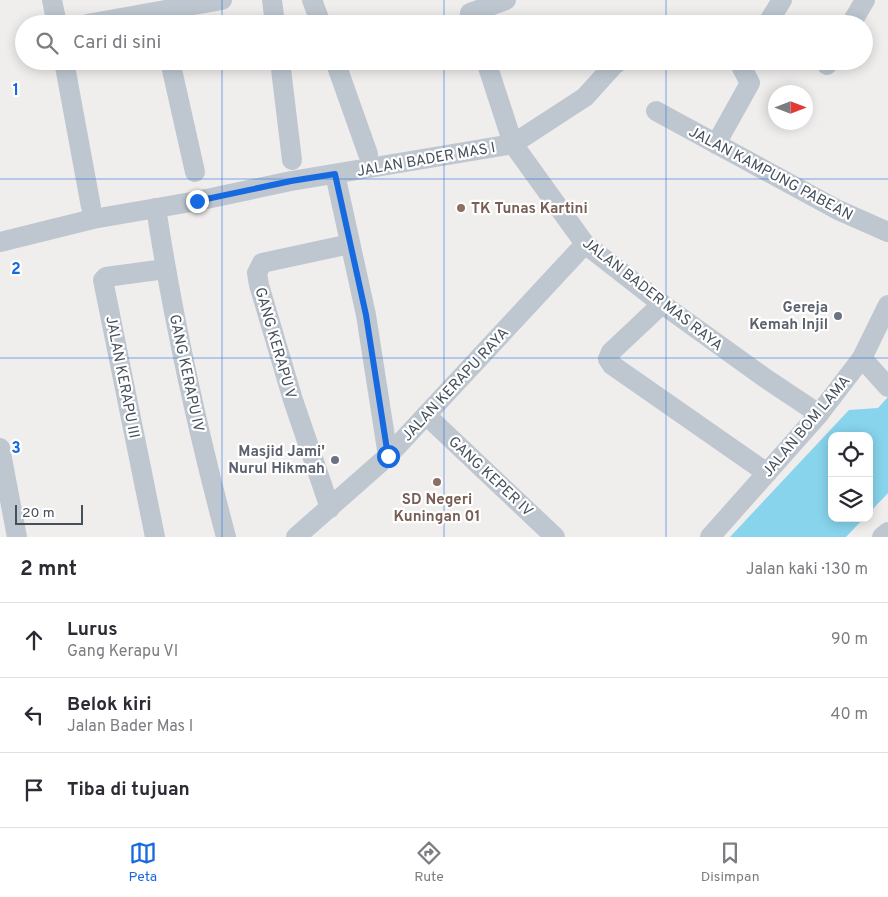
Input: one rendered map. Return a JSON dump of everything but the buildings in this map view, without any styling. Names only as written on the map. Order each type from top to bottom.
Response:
[{"type":"street","points":[[52,0],[55,15]]},
{"type":"street","points":[[140,15],[222,0]]},
{"type":"street","points":[[272,0],[274,15]]},
{"type":"street","points":[[312,0],[318,15]]},
{"type":"street","points":[[470,12],[506,0]]},
{"type":"street","points":[[773,15],[782,0]]},
{"type":"street","points":[[856,15],[865,0]]},
{"type":"street","points":[[66,70],[91,207]]},
{"type":"street","points":[[172,70],[195,172]]},
{"type":"street","points":[[281,70],[292,160]]},
{"type":"street","points":[[337,70],[368,154]]},
{"type":"street","name":"JALAN BADER MAS RAYA","points":[[489,70],[513,144],[585,244],[662,304],[765,378],[820,414]]},
{"type":"street","name":"JALAN BADER MAS I","points":[[0,242],[94,219],[335,174],[513,144],[585,97],[609,70]]},
{"type":"street","points":[[716,144],[750,83],[744,70]]},
{"type":"street","name":"JALAN KAMPUNG PABEAN","points":[[656,111],[838,210],[888,232]]},
{"type":"street","points":[[335,174],[366,315],[388,456]]},
{"type":"street","name":"GANG KERAPU IV","points":[[156,208],[165,269],[190,393],[226,537]]},
{"type":"street","name":"GANG KERAPU V","points":[[330,508],[293,400],[259,286],[257,273],[262,263],[350,244]]},
{"type":"street","name":"JALAN KERAPU RAYA","points":[[296,537],[388,456],[585,244]]},
{"type":"street","name":"JALAN KERAPU III","points":[[155,537],[103,280],[106,277],[165,269]]},
{"type":"street","points":[[662,304],[611,352],[608,359],[612,365],[767,473]]},
{"type":"street","name":"JALAN BOM LAMA","points":[[710,537],[820,414],[862,358],[883,324],[888,305]]},
{"type":"street","points":[[862,358],[885,384]]},
{"type":"street","name":"GANG KEPER IV","points":[[426,415],[555,537]]},
{"type":"street","points":[[0,448],[5,501],[18,537]]},
{"type":"street","points":[[882,537],[888,532]]},
{"type":"water","points":[[888,397],[888,493],[873,509],[873,432],[828,432],[849,410],[878,408]]},
{"type":"water","points":[[828,432],[828,522],[860,522],[846,537],[730,537]]},
{"type":"place","name":"TK Tunas Kartini","points":[[461,208]]},
{"type":"place","name":"Gereja Kemah Injil","points":[[838,316]]},
{"type":"place","name":"Masjid Jami' Nurul Hikmah","points":[[335,460]]},
{"type":"place","name":"SD Negeri Kuningan 01","points":[[437,482]]},
{"type":"route","points":[[197,201],[291,181],[335,174],[366,315],[388,456]]}]
